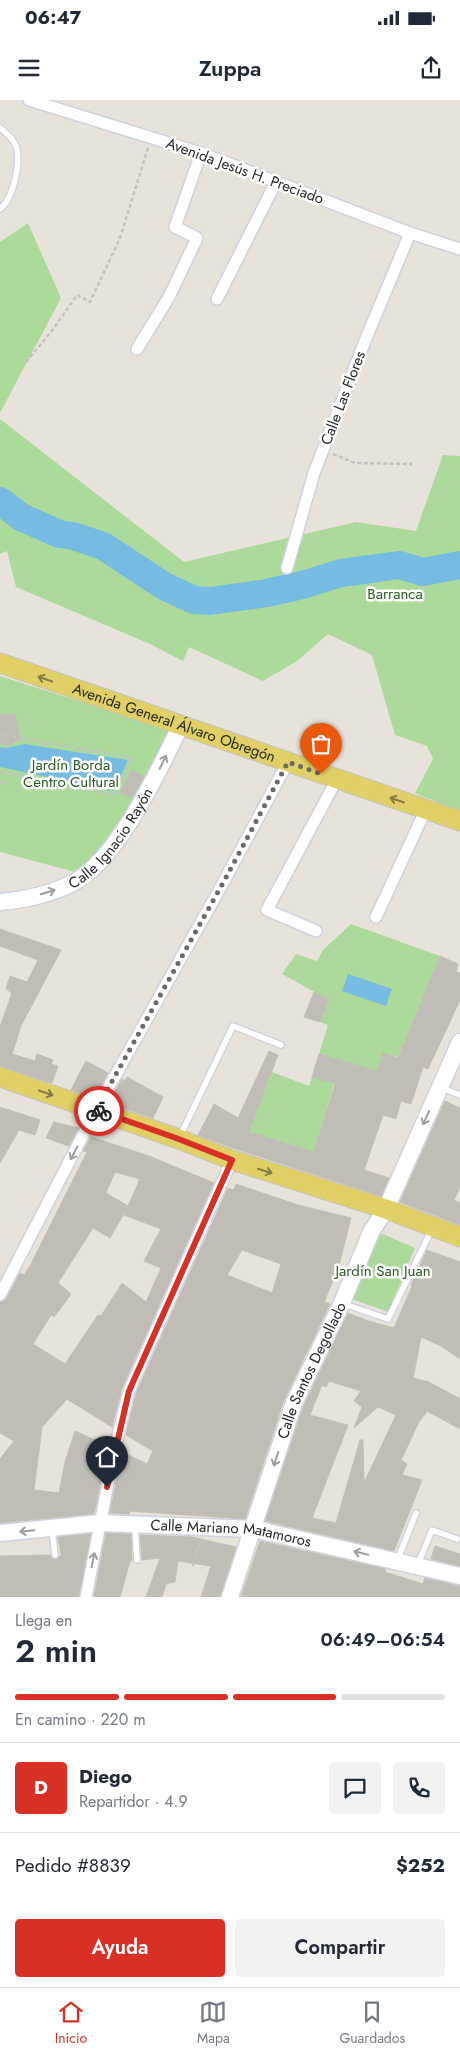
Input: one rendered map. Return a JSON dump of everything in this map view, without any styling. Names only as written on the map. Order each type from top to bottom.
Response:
[{"type":"main road","name":"Avenida General Álvaro Obregón","points":[[0,663],[460,821]]},
{"type":"main road","points":[[0,1078],[176,1138],[232,1160],[386,1210],[460,1237]]},
{"type":"street","name":"Avenida Jesús H. Preciado","points":[[29,100],[201,153],[410,233],[460,249]]},
{"type":"street","points":[[137,349],[169,297],[197,238],[175,227],[201,153]]},
{"type":"street","points":[[217,299],[276,182]]},
{"type":"street","name":"Calle Las Flores","points":[[287,568],[314,473],[365,340],[410,233]]},
{"type":"street","name":"Calle Ignacio Rayón","points":[[0,902],[44,894],[72,884],[99,863],[128,824],[157,774],[181,725]]},
{"type":"street","points":[[0,1295],[96,1110],[219,891],[288,762]]},
{"type":"street","points":[[316,931],[267,910],[337,779]]},
{"type":"street","points":[[376,917],[426,809]]},
{"type":"street","name":"Calle Santos Degollado","points":[[230,1597],[294,1403],[342,1303],[371,1232],[386,1210],[460,1042]]},
{"type":"street","points":[[86,1597],[114,1452],[129,1391],[232,1160]]},
{"type":"street","name":"Calle Mariano Matamoros","points":[[0,1533],[100,1523],[254,1529],[460,1576]]},
{"type":"lane","points":[[0,128],[14,141],[19,156],[12,191],[5,205],[0,209]]},
{"type":"lane","points":[[176,1138],[182,1132],[233,1026],[281,1045]]},
{"type":"lane","points":[[440,1087],[460,1095]]},
{"type":"lane","points":[[342,1303],[388,1319],[433,1227]]},
{"type":"lane","points":[[397,1561],[416,1513]]},
{"type":"lane","points":[[135,1525],[138,1560]]},
{"type":"lane","points":[[52,1528],[56,1555]]},
{"type":"lane","points":[[418,1566],[432,1530],[457,1539]]},
{"type":"path","points":[[26,362],[51,332],[77,295],[90,302],[120,238],[148,149]]},
{"type":"path","points":[[323,450],[355,463],[412,464]]},
{"type":"path","points":[[0,734],[131,758],[115,795],[0,771]]},
{"type":"path","points":[[0,782],[9,784]]},
{"type":"path","points":[[193,1566],[200,1538]]},
{"type":"green space","points":[[28,223],[61,298],[0,413],[0,242]]},
{"type":"green space","name":"Barranca","points":[[0,419],[184,562],[356,522],[416,531],[443,455],[460,456],[460,811],[415,793],[433,759],[427,746],[395,735],[372,655],[328,634],[297,661],[263,681],[189,647],[183,661],[150,644],[16,587],[7,551],[0,554]]},
{"type":"green space","name":"Jardín Borda Centro Cultural","points":[[0,676],[175,732],[96,862],[79,873],[0,852]]},
{"type":"green space","points":[[351,924],[440,956],[398,1057],[383,1053],[377,1071],[319,1054],[328,1025],[320,1022],[329,1000],[282,974],[296,954],[317,961],[323,950]]},
{"type":"green space","points":[[272,1072],[309,1086],[312,1077],[334,1084],[314,1152],[249,1132]]},
{"type":"green space","name":"Jardín San Juan","points":[[376,1231],[415,1248],[388,1312],[349,1298]]},
{"type":"water","points":[[24,744],[128,760],[114,791],[0,767],[0,747],[6,748]]},
{"type":"water","points":[[348,974],[392,989],[386,1006],[342,991]]},
{"type":"building","points":[[0,714],[15,715],[20,739],[9,746],[0,744]]},
{"type":"building","points":[[132,770],[144,776],[132,798],[120,793]]},
{"type":"building","points":[[0,929],[61,950],[21,1026],[12,1054],[35,1061],[37,1054],[53,1060],[51,1064],[58,1066],[52,1083],[0,1066],[0,1027],[12,993],[6,989],[10,976],[27,982],[38,960],[0,946]]},
{"type":"building","points":[[440,956],[458,964],[456,972],[460,973],[460,1000],[428,1069],[423,1067],[411,1104],[401,1101],[396,1119],[383,1115],[364,1170],[389,1178],[381,1196],[198,1135],[214,1104],[238,1118],[269,1051],[278,1055],[249,1132],[314,1152],[335,1084],[312,1077],[319,1054],[377,1071],[383,1053],[398,1058]]},
{"type":"building","points":[[314,992],[329,1000],[320,1022],[304,1017]]},
{"type":"building","points":[[86,1061],[108,1073],[94,1098],[71,1090]]},
{"type":"building","points":[[127,1077],[163,1097],[153,1118],[109,1103],[122,1079],[125,1081]]},
{"type":"building","points":[[445,1101],[460,1108],[460,1187],[454,1200],[460,1203],[460,1225],[400,1202]]},
{"type":"building","points":[[0,1107],[40,1120],[35,1135],[19,1130],[0,1163]]},
{"type":"building","points":[[54,1122],[78,1128],[69,1146],[46,1138]]},
{"type":"building","points":[[91,1137],[149,1156],[214,1183],[122,1388],[112,1427],[67,1399],[42,1427],[34,1490],[59,1493],[65,1462],[75,1431],[108,1446],[94,1514],[0,1523],[0,1459],[14,1441],[0,1433],[0,1302],[7,1298],[20,1273],[24,1275],[31,1264],[87,1152],[83,1151]],"holes":[[[115,1172],[140,1179],[128,1206],[106,1193]],[[126,1210],[124,1215],[161,1229],[144,1261],[161,1268],[146,1302],[122,1283],[101,1316],[98,1315],[65,1364],[33,1344],[51,1315],[54,1317],[71,1294],[58,1283],[93,1228],[110,1238]]]},
{"type":"building","points":[[236,1184],[298,1205],[351,1218],[338,1269],[324,1302],[330,1304],[284,1400],[245,1519],[130,1511],[129,1514],[110,1513],[122,1452],[147,1464],[153,1451],[126,1435],[136,1393],[228,1188],[234,1190]],"holes":[[[242,1250],[281,1264],[272,1293],[227,1275]]]},
{"type":"building","points":[[427,1250],[460,1262],[460,1359],[441,1346],[421,1337],[413,1378],[429,1382],[460,1399],[460,1429],[427,1411],[419,1422],[401,1460],[407,1464],[402,1475],[422,1480],[394,1551],[265,1521],[303,1407],[348,1313],[394,1328]],"holes":[[[329,1381],[361,1391],[354,1401],[362,1407],[354,1428],[378,1407],[396,1415],[364,1483],[363,1440],[360,1440],[336,1523],[312,1518],[348,1425],[310,1415],[322,1385],[326,1387]]]},
{"type":"building","points":[[106,1533],[131,1534],[132,1561],[130,1561],[120,1597],[94,1597]]},
{"type":"building","points":[[91,1534],[79,1597],[0,1597],[0,1556],[50,1555],[56,1560],[61,1555],[58,1537]]},
{"type":"building","points":[[140,1535],[192,1537],[236,1547],[220,1597],[201,1597],[211,1566],[178,1561],[175,1582],[166,1584],[162,1597],[146,1597],[160,1558],[142,1560]]},
{"type":"building","points":[[260,1541],[386,1569],[385,1572],[423,1584],[425,1578],[460,1586],[460,1597],[241,1597]]},
{"type":"building","points":[[435,1546],[460,1554],[460,1566],[431,1559]]},
{"type":"waterway","points":[[0,501],[21,517],[59,534],[73,536],[103,546],[164,586],[194,600],[210,601],[267,593],[341,573],[399,565],[423,572],[460,565]]},
{"type":"way so far","points":[[99,1111],[96,1110],[223,883],[288,762],[321,774]]},
{"type":"route","points":[[99,1111],[232,1160],[129,1391],[107,1487]]}]
